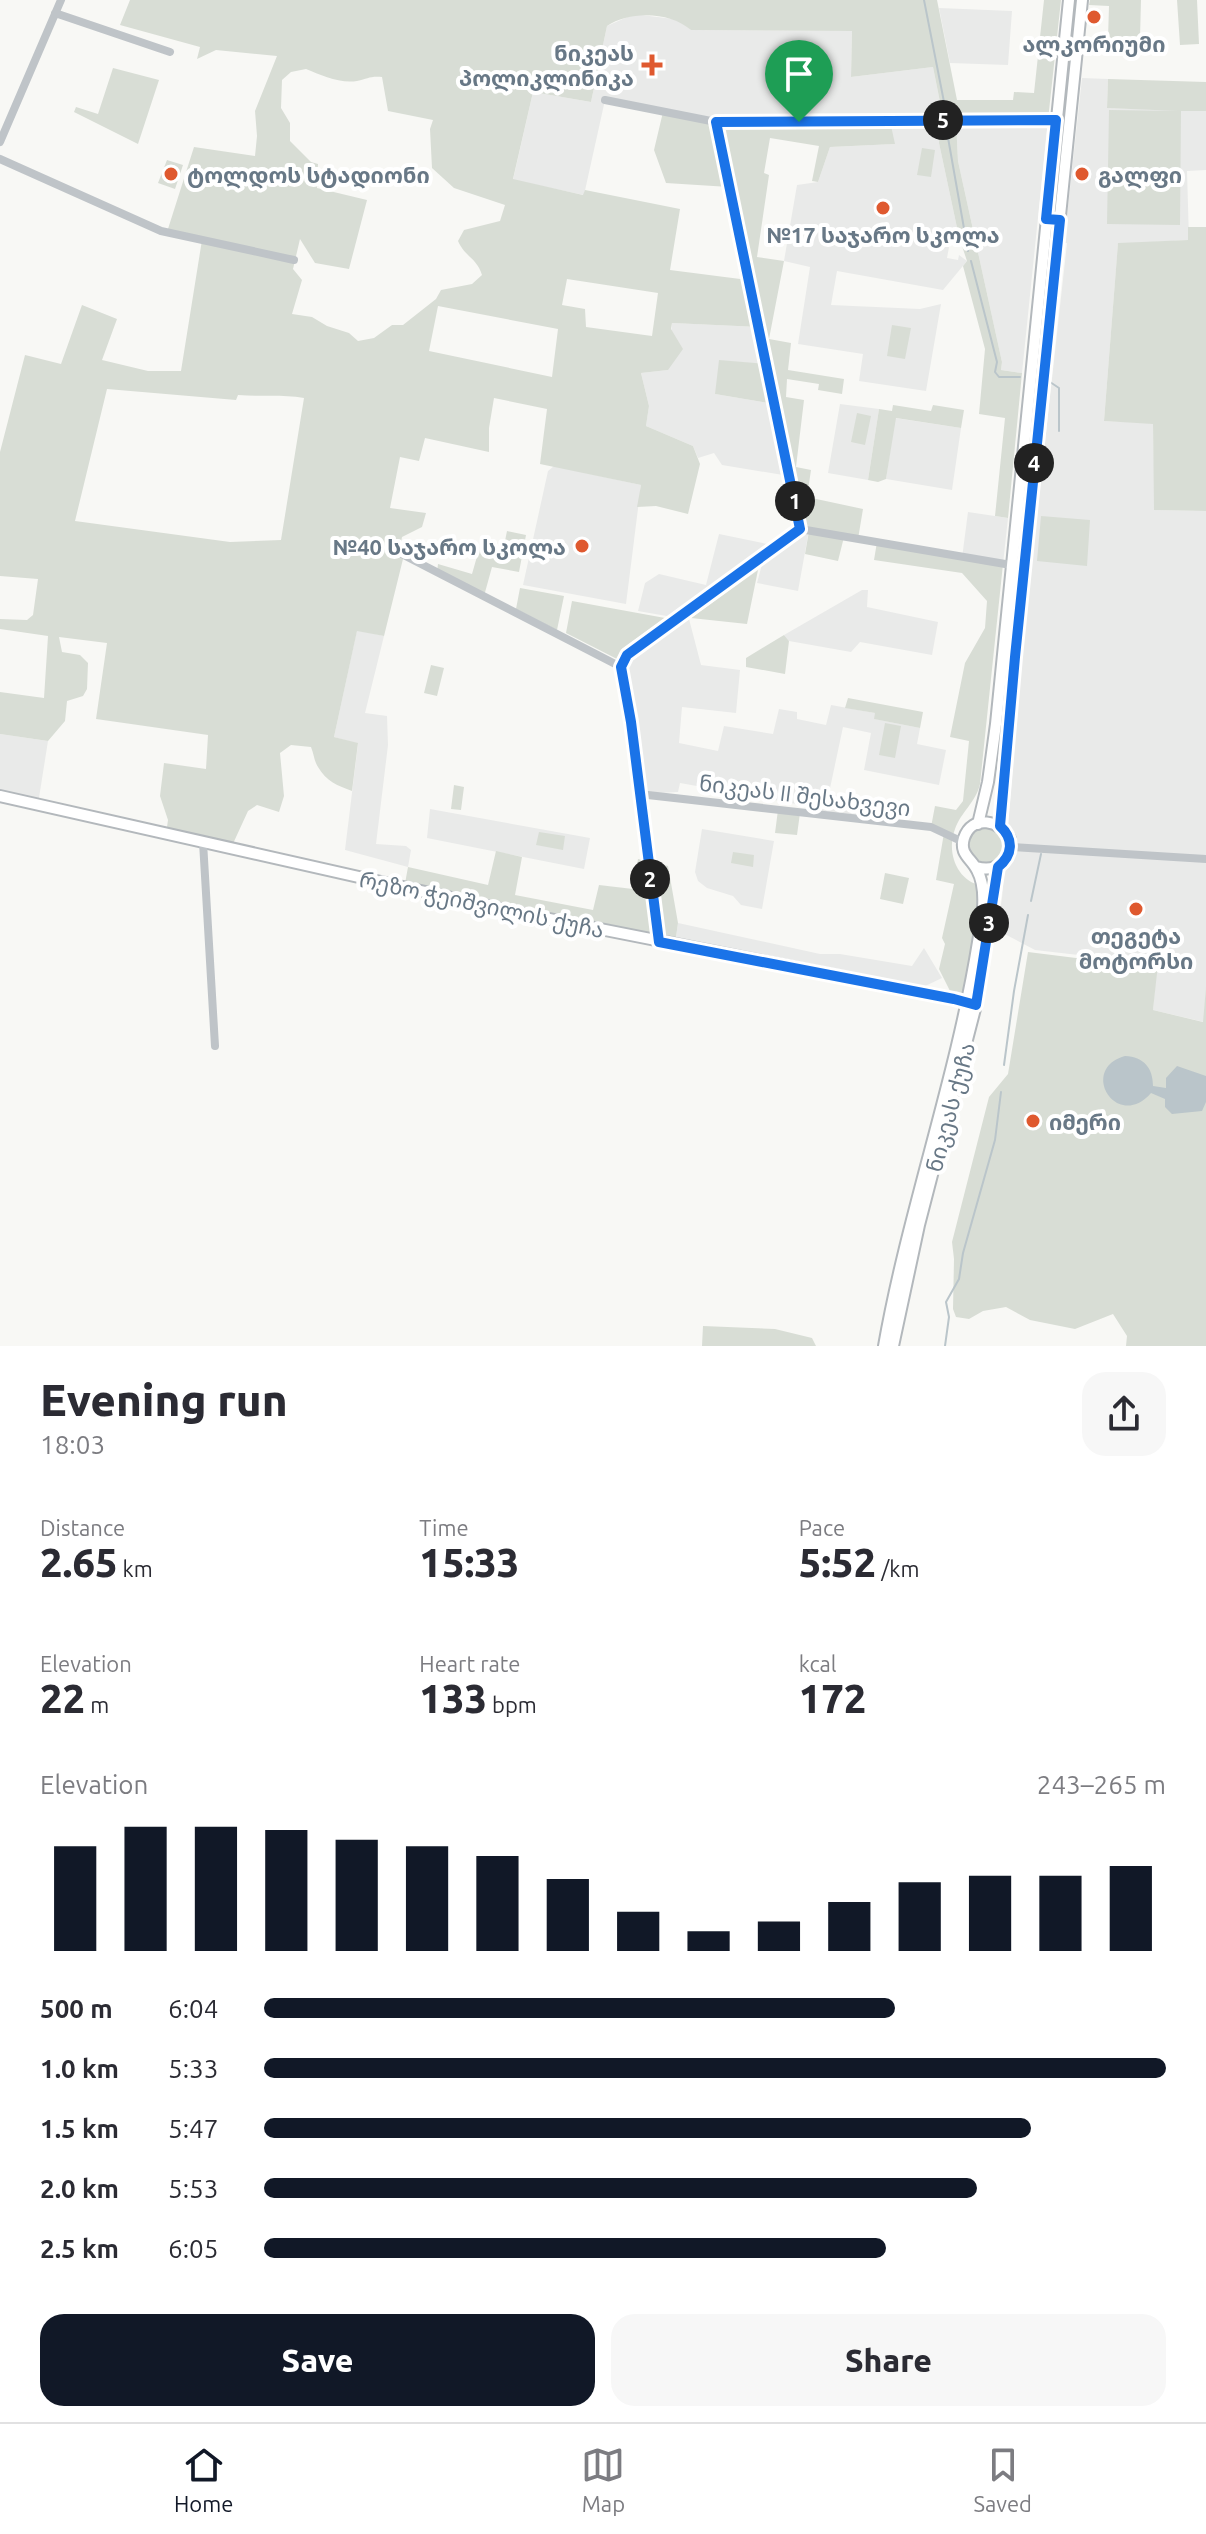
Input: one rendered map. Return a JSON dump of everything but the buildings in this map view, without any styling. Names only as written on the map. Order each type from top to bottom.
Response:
[{"type":"main road","points":[[978,824],[988,782],[996,724],[1069,0]]},
{"type":"main road","points":[[1000,826],[1082,0]]},
{"type":"main road","points":[[1046,219],[1060,220]]},
{"type":"main road","name":"რეზო ჭეიშვილის ქუჩა","points":[[0,796],[404,889],[972,1004]]},
{"type":"main road","points":[[963,842],[970,828],[985,821],[1006,831],[1011,847]]},
{"type":"main road","name":"ნიკეას ქუჩა","points":[[884,1346],[910,1225],[972,1004],[983,902],[982,883],[976,867],[966,856],[963,842]]},
{"type":"main road","name":"ნიკეას ქუჩა","points":[[893,1346],[972,1004],[998,867],[1009,855],[1011,847]]},
{"type":"main road","points":[[976,867],[998,867]]},
{"type":"street","points":[[0,142],[61,0]]},
{"type":"street","points":[[55,13],[170,52]]},
{"type":"street","points":[[605,100],[716,122],[1056,120]]},
{"type":"street","points":[[716,122],[800,529]]},
{"type":"street","points":[[0,159],[161,231],[294,260]]},
{"type":"street","points":[[659,942],[621,667],[627,655],[800,529],[1011,565]]},
{"type":"street","points":[[390,548],[621,667]]},
{"type":"street","name":"ნიკეას II შესახვევი","points":[[639,794],[931,827],[963,842]]},
{"type":"street","points":[[203,842],[215,1046]]},
{"type":"street","points":[[1011,847],[1206,859]]},
{"type":"shaded area","points":[[130,0],[937,0],[957,100],[1013,100],[1014,92],[1034,93],[1044,0],[1061,0],[1048,120],[956,121],[958,161],[1002,362],[1001,370],[1022,373],[1008,518],[995,516],[1005,418],[979,414],[985,349],[963,266],[967,261],[939,143],[941,107],[933,67],[851,77],[852,31],[691,30],[673,20],[650,15],[616,21],[607,26],[591,102],[533,92],[513,179],[583,195],[585,190],[680,209],[670,270],[748,280],[729,187],[666,183],[654,150],[663,112],[716,122],[890,121],[895,144],[830,147],[818,182],[812,181],[819,146],[770,138],[764,173],[769,175],[757,257],[784,261],[769,339],[791,343],[788,370],[844,379],[842,394],[818,390],[819,384],[787,379],[786,397],[804,400],[796,467],[811,470],[807,497],[863,509],[858,539],[844,537],[838,561],[805,554],[809,531],[800,529],[774,404],[715,394],[719,360],[766,364],[759,327],[672,323],[671,329],[683,349],[668,370],[641,373],[649,406],[646,426],[693,446],[700,464],[688,514],[656,506],[637,507],[641,485],[540,464],[547,409],[494,398],[489,452],[425,438],[419,461],[400,457],[390,508],[426,513],[422,527],[402,537],[399,552],[404,555],[384,636],[357,631],[334,737],[358,743],[352,791],[325,776],[317,765],[311,747],[291,745],[280,753],[284,796],[279,812],[257,805],[248,811],[231,848],[166,834],[168,820],[160,796],[164,763],[206,769],[208,735],[96,719],[107,643],[59,637],[62,652],[80,655],[88,663],[87,689],[83,696],[67,701],[65,721],[48,741],[0,734],[0,692],[44,698],[48,636],[0,629],[0,619],[27,620],[33,615],[38,579],[0,576],[0,452],[25,355],[61,364],[82,305],[117,319],[102,360],[148,371],[181,371],[202,240],[167,232],[194,147],[255,156],[255,111],[277,56],[216,50],[197,59],[200,47],[120,25]],"holes":[[[306,69],[344,81],[382,77],[388,111],[433,120],[430,129],[432,168],[454,188],[505,205],[500,221],[464,230],[458,241],[482,275],[472,284],[441,290],[436,299],[403,325],[392,325],[374,338],[358,341],[349,333],[312,317],[292,314],[302,280],[293,269],[300,239],[315,263],[349,269],[367,200],[317,188],[318,164],[311,162],[290,141],[290,123],[281,108],[282,80],[291,72]],[[567,279],[658,293],[652,336],[586,327],[585,309],[562,305]],[[438,306],[558,329],[552,377],[429,351]],[[107,389],[236,400],[238,395],[304,398],[281,540],[230,542],[75,521]]]},
{"type":"shaded area","points":[[1090,0],[1141,0],[1140,38],[1108,39],[1109,6],[1089,5]]},
{"type":"shaded area","points":[[1177,0],[1197,0],[1199,44],[1180,45]]},
{"type":"shaded area","points":[[939,8],[1012,11],[1008,65],[950,63]]},
{"type":"shaded area","points":[[634,14],[681,20],[691,30],[852,31],[851,77],[933,67],[941,107],[939,143],[959,237],[949,247],[947,258],[958,260],[959,255],[967,261],[943,290],[837,271],[831,305],[920,309],[941,304],[926,391],[859,381],[863,354],[798,344],[810,267],[784,261],[797,185],[818,182],[830,147],[895,144],[716,122],[605,100],[584,195],[513,180],[533,92],[591,102],[607,26]]},
{"type":"shaded area","points":[[113,68],[159,80],[138,144],[74,112],[76,107],[98,114]]},
{"type":"shaded area","points":[[1082,78],[1108,79],[1107,108],[1206,111],[1206,170],[1187,171],[1189,240],[1118,244],[1104,421],[1153,423],[1155,510],[1206,511],[1204,1022],[1153,1010],[1157,964],[1035,950],[997,930],[1024,632]]},
{"type":"shaded area","points":[[1108,79],[1206,82],[1206,111],[1181,111],[1180,225],[1107,224],[1109,110],[1178,111],[1107,108]]},
{"type":"shaded area","points":[[1048,120],[1022,373],[1001,370],[1002,362],[958,161],[956,121]]},
{"type":"shaded area","points":[[922,148],[935,150],[931,177],[917,175]]},
{"type":"shaded area","name":"ტოლდოს სტადიონი","points":[[167,160],[183,165],[175,189],[158,183]]},
{"type":"shaded area","points":[[1188,227],[1206,227],[1206,511],[1154,510],[1153,424],[1104,421],[1118,243],[1188,240]]},
{"type":"shaded area","points":[[672,323],[759,327],[766,365],[715,394],[774,404],[789,476],[722,465],[714,453],[698,458],[693,446],[646,426],[649,406],[641,373],[668,370]]},
{"type":"shaded area","points":[[892,325],[911,328],[905,359],[887,356]]},
{"type":"shaded area","points":[[840,404],[879,409],[868,480],[828,473]]},
{"type":"shaded area","points":[[893,405],[931,411],[933,405],[964,410],[961,428],[896,418],[886,479],[878,482],[868,480],[879,409],[892,411]]},
{"type":"shaded area","points":[[857,413],[871,416],[865,445],[851,442]]},
{"type":"shaded area","points":[[895,418],[961,428],[952,490],[886,479]]},
{"type":"shaded area","name":"№40 საჯარო სკოლა","points":[[554,466],[641,485],[626,604],[523,585],[548,471]]},
{"type":"shaded area","points":[[968,512],[1008,518],[1003,564],[962,558]]},
{"type":"shaded area","points":[[1041,516],[1090,520],[1087,566],[1037,561]]},
{"type":"shaded area","points":[[800,529],[809,530],[798,591],[757,583],[764,557],[678,618],[638,611],[645,583],[659,574],[706,585],[719,534],[777,546]]},
{"type":"shaded area","points":[[507,531],[526,535],[519,572],[492,567],[484,596],[437,572],[438,564],[472,574],[480,546],[503,551]]},
{"type":"shaded area","points":[[877,542],[1003,564],[980,784],[958,823],[952,847],[960,872],[982,886],[967,1002],[954,999],[939,969],[945,944],[942,938],[954,884],[936,880],[944,833],[931,827],[935,806],[956,810],[963,801],[969,741],[950,737],[965,663],[985,628],[987,601],[962,573],[874,560]]},
{"type":"shaded area","points":[[758,570],[747,624],[691,618]]},
{"type":"shaded area","points":[[520,588],[564,596],[557,630],[516,609]]},
{"type":"shaded area","points":[[862,590],[868,590],[867,607],[938,622],[932,655],[860,642],[851,652],[789,641],[784,635]]},
{"type":"shaded area","points":[[572,601],[665,618],[622,649],[617,659],[566,633]]},
{"type":"shaded area","points":[[689,619],[701,665],[740,670],[736,713],[682,707],[679,743],[718,751],[724,726],[773,734],[779,709],[797,712],[797,719],[826,725],[831,705],[875,713],[875,719],[920,728],[917,744],[946,750],[939,785],[864,770],[871,733],[843,727],[829,793],[858,800],[855,819],[817,815],[819,808],[680,783],[678,792],[639,794],[633,737],[639,737],[629,663],[633,657]]},
{"type":"shaded area","points":[[357,630],[384,636],[365,713],[387,716],[388,745],[376,844],[406,846],[411,850],[408,867],[345,850],[358,744],[334,737]]},
{"type":"shaded area","points":[[784,635],[789,641],[785,674],[746,667],[746,658]]},
{"type":"shaded area","points":[[431,665],[444,668],[437,696],[424,693]]},
{"type":"shaded area","points":[[848,698],[923,712],[920,728],[874,719],[875,713],[845,708]]},
{"type":"shaded area","points":[[885,723],[901,726],[895,758],[879,755]]},
{"type":"shaded area","points":[[0,734],[48,741],[38,804],[0,796]]},
{"type":"shaded area","points":[[454,785],[464,787],[461,810],[451,809]]},
{"type":"shaded area","points":[[430,809],[590,838],[584,869],[427,838]]},
{"type":"shaded area","points":[[778,810],[800,813],[797,835],[775,833]]},
{"type":"shaded area","points":[[987,827],[1000,832],[1005,845],[1000,858],[987,863],[974,858],[969,845],[974,832]]},
{"type":"shaded area","points":[[702,829],[774,841],[762,909],[741,905],[733,896],[707,888],[698,881],[695,872]]},
{"type":"shaded area","points":[[539,832],[565,836],[563,850],[536,845]]},
{"type":"shaded area","points":[[496,851],[522,857],[515,895],[593,910],[599,885],[633,889],[638,859],[668,866],[678,923],[675,944],[404,889],[408,867],[488,885]]},
{"type":"shaded area","points":[[733,852],[754,855],[753,867],[731,863]]},
{"type":"shaded area","points":[[885,873],[909,878],[903,904],[880,899]]},
{"type":"shaded area","points":[[678,923],[820,954],[840,954],[912,966],[924,948],[942,978],[919,989],[675,944]]},
{"type":"shaded area","points":[[1028,952],[1148,967],[1158,964],[1153,1010],[1203,1022],[1206,987],[1206,1346],[1126,1346],[1127,1336],[1113,1314],[1075,1329],[1030,1320],[1006,1307],[983,1311],[969,1319],[956,1317],[953,1309],[952,1242],[989,1097],[1008,1074]]},
{"type":"shaded area","points":[[1125,1056],[1146,1065],[1153,1086],[1166,1088],[1166,1078],[1177,1066],[1206,1076],[1206,1102],[1202,1111],[1172,1114],[1165,1107],[1165,1099],[1151,1093],[1138,1103],[1126,1106],[1115,1102],[1104,1084],[1104,1073],[1111,1063]]},
{"type":"shaded area","points":[[703,1326],[775,1329],[812,1338],[816,1346],[702,1346]]},
{"type":"waterway","points":[[924,0],[945,107]]},
{"type":"waterway","points":[[947,132],[968,251]]},
{"type":"waterway","points":[[971,261],[997,362],[995,372],[999,377],[1020,377]]},
{"type":"waterway","points":[[1050,382],[1059,388],[1059,431]]},
{"type":"waterway","points":[[1031,901],[1041,854]]},
{"type":"waterway","points":[[1004,1065],[1028,915]]},
{"type":"waterway","points":[[945,1346],[949,1317],[946,1302],[959,1279],[963,1253],[995,1140],[1001,1092]]},
{"type":"place","name":"ალკორიუმი","points":[[1094,17]]},
{"type":"place","name":"ნიკეას პოლიკლინიკა","points":[[652,65]]},
{"type":"place","name":"ტოლდოს სტადიონი","points":[[171,174]]},
{"type":"place","name":"გალფი","points":[[1082,174]]},
{"type":"place","name":"№17 საჯარო სკოლა","points":[[883,208]]},
{"type":"place","name":"№40 საჯარო სკოლა","points":[[582,546]]},
{"type":"place","name":"თეგეტა მოტორსი","points":[[1136,909]]},
{"type":"place","name":"იმერი","points":[[1033,1121]]},
{"type":"route","points":[[1056,120],[1046,219],[1060,220],[1000,826],[1006,831],[1011,847],[1009,855],[998,867],[976,1005],[659,942],[621,667],[627,655],[800,529],[716,122],[799,122],[1056,120]]}]
